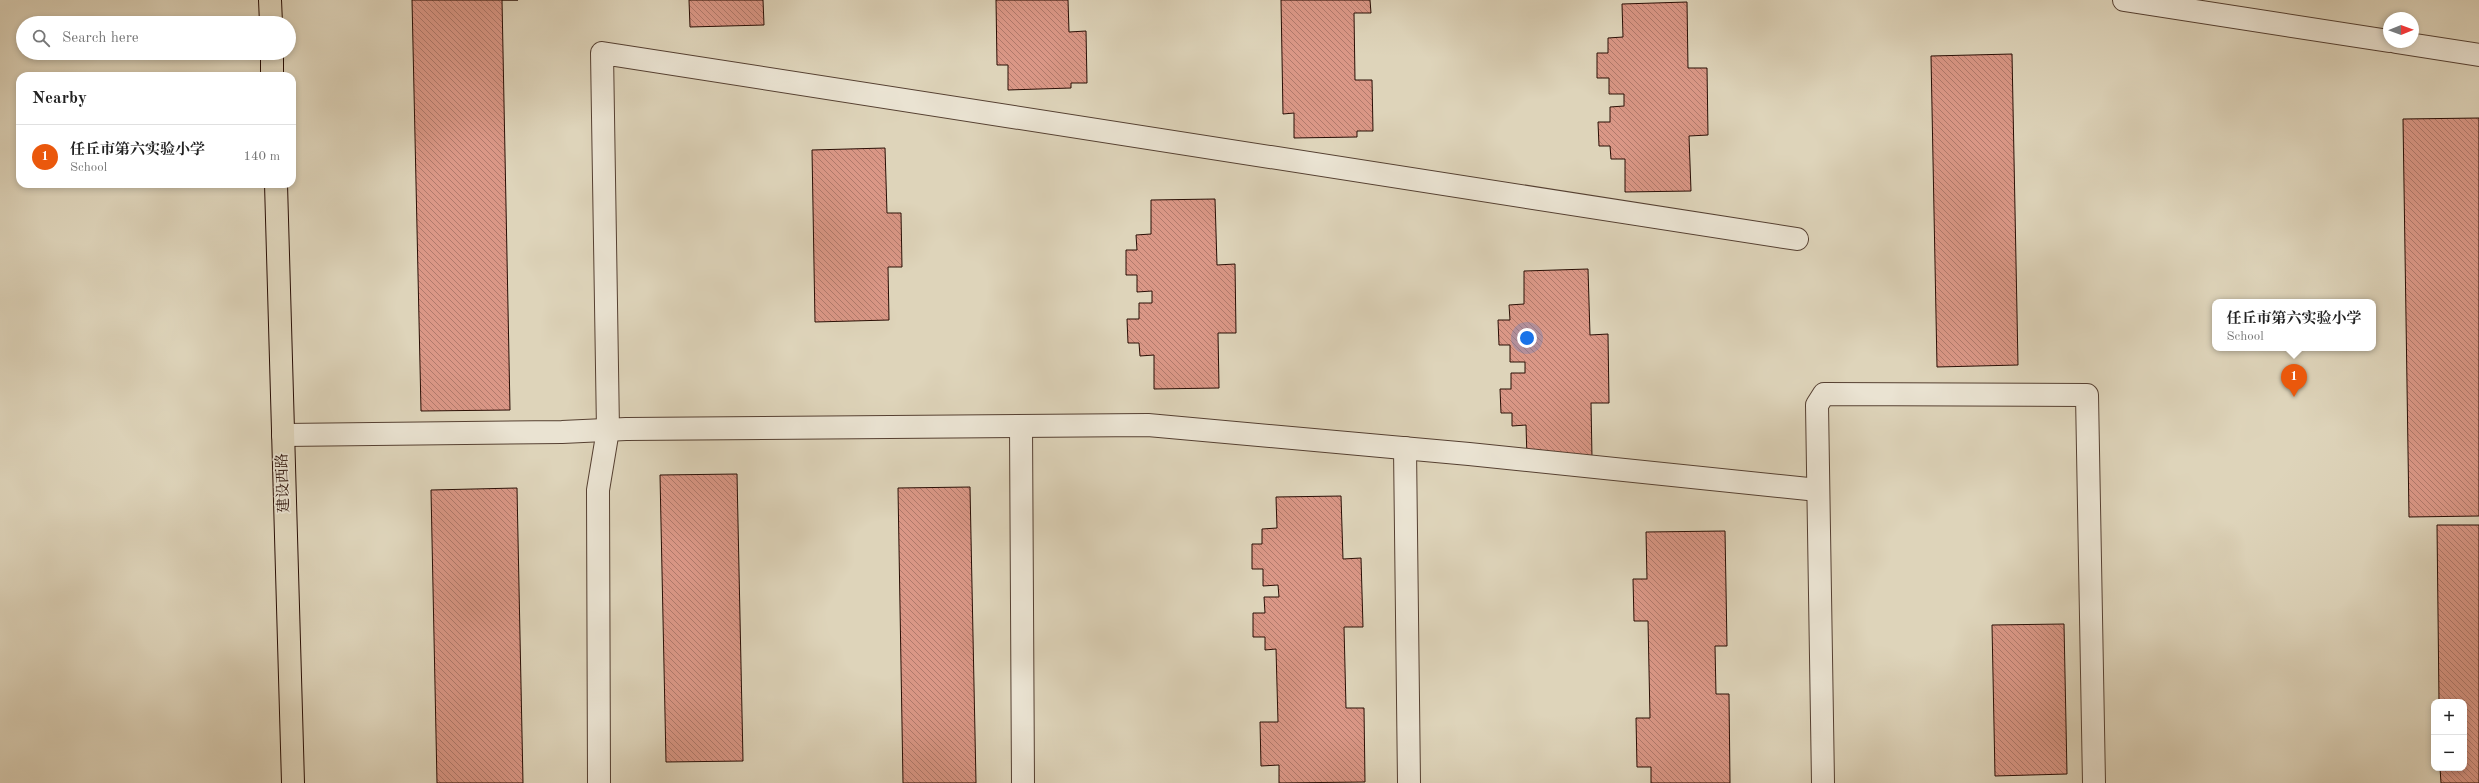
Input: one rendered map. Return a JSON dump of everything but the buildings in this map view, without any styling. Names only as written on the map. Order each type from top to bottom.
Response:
[{"type":"main road","points":[[270,0],[271,16]]},
{"type":"main road","points":[[272,60],[272,72]]},
{"type":"main road","name":"建设西路","points":[[276,188],[293,783]]},
{"type":"street","points":[[2124,0],[2383,40]]},
{"type":"street","points":[[2419,46],[2479,55]]},
{"type":"street","points":[[599,783],[598,490],[608,430],[602,53],[1797,238]]},
{"type":"street","points":[[1823,783],[1817,405],[1824,394],[2087,395],[2094,783]]},
{"type":"street","points":[[283,435],[608,430],[1148,425],[1405,448],[1818,490]]},
{"type":"street","points":[[1021,426],[1023,783]]},
{"type":"street","points":[[1405,448],[1409,783]]},
{"type":"place","name":"任丘市第六实验小学","points":[[2294,397]]}]
